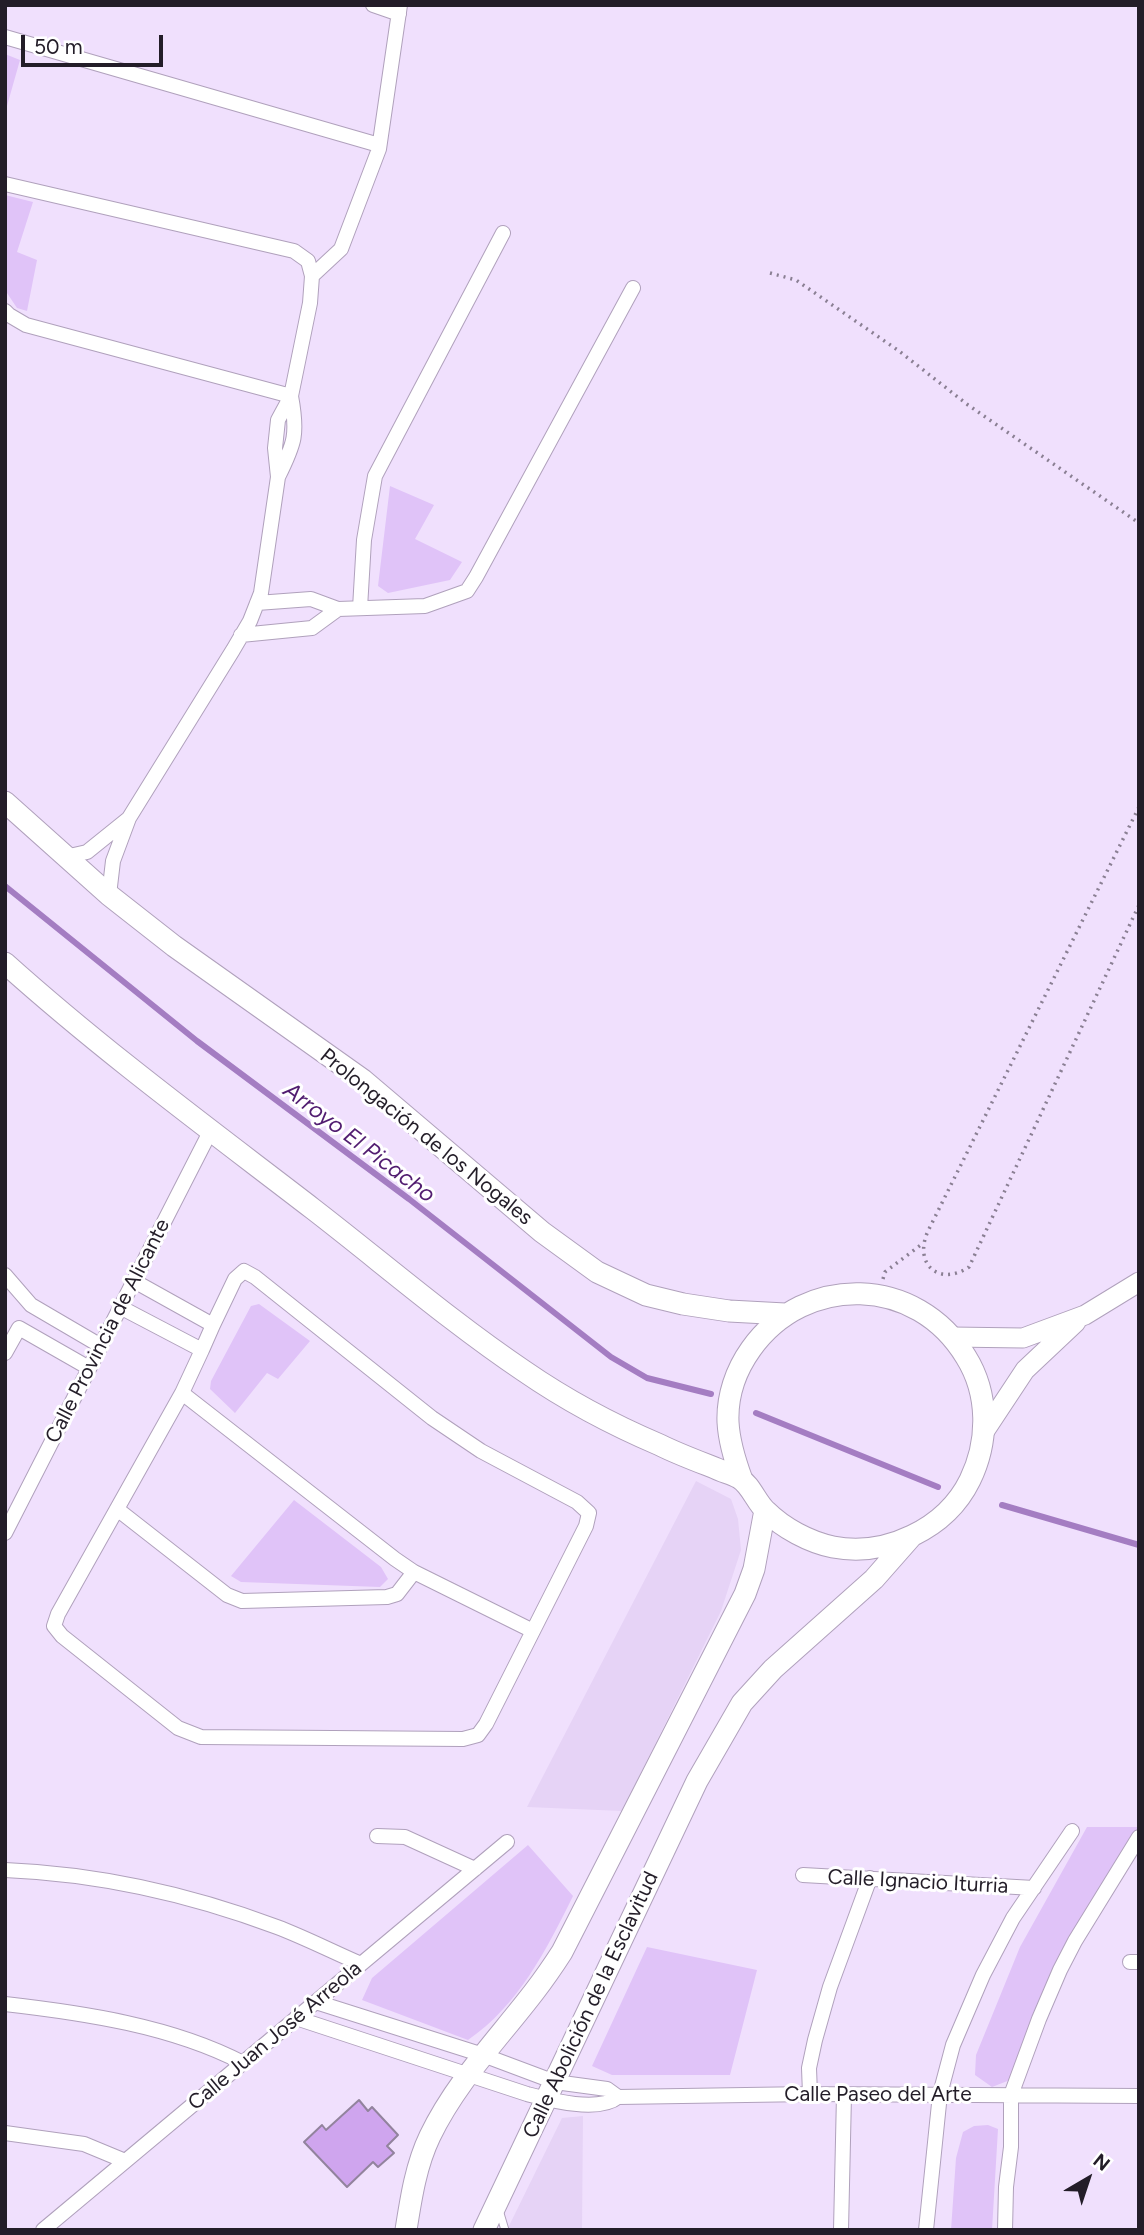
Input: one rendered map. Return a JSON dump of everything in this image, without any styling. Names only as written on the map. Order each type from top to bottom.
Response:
[{"type":"main road","name":"Prolongación de los Nogales","points":[[5,802],[109,895],[174,946],[363,1080],[542,1232],[597,1272],[646,1294],[683,1304],[729,1311],[785,1314]]},
{"type":"main road","name":"Prolongación de los Nogales","points":[[5,962],[108,1050],[525,1372],[601,1417],[658,1445],[742,1480]]},
{"type":"main road","name":"Prolongación de los Nogales","points":[[850,1293],[878,1296],[916,1309],[936,1321],[952,1337],[967,1358],[978,1382],[984,1432],[979,1458],[968,1483],[953,1505],[934,1523],[911,1537],[873,1548],[834,1547],[796,1534],[765,1510],[742,1480],[731,1451],[728,1420],[732,1389],[743,1360],[761,1334],[785,1314],[805,1303],[827,1296],[850,1293]]},
{"type":"main road","points":[[407,2230],[418,2168],[429,2138],[467,2074],[535,1991],[562,1952],[745,1594],[754,1569],[765,1510]]},
{"type":"main road","name":"Prolongación de los Nogales","points":[[697,1781],[742,1703],[773,1668],[874,1579],[911,1537]]},
{"type":"main road","name":"Calle Abolición de la Esclavitud","points":[[484,2230],[697,1781]]},
{"type":"street","points":[[312,276],[341,249],[379,145],[400,10],[373,5]]},
{"type":"street","points":[[5,37],[379,145]]},
{"type":"street","points":[[5,184],[294,251],[308,261],[312,276],[310,303],[291,396],[278,420],[275,448],[278,477],[261,593],[241,635],[130,818],[113,860],[109,895]]},
{"type":"street","points":[[360,608],[364,540],[375,476],[503,233]]},
{"type":"street","points":[[257,603],[310,599],[338,609],[425,606],[467,591],[633,288]]},
{"type":"street","points":[[5,311],[26,325],[291,396]]},
{"type":"street","points":[[241,635],[312,628],[338,609]]},
{"type":"street","points":[[65,857],[87,852],[130,818]]},
{"type":"street","name":"Calle Provincia de Alicante","points":[[5,1533],[211,1130]]},
{"type":"street","points":[[244,1271],[432,1418],[481,1451],[577,1502],[589,1513],[586,1526],[478,1735],[463,1739],[201,1737],[178,1728],[62,1636],[54,1626],[58,1614],[181,1393],[213,1325],[235,1279],[244,1271]]},
{"type":"street","points":[[5,1275],[31,1305],[101,1346]]},
{"type":"street","points":[[134,1281],[213,1325]]},
{"type":"street","points":[[952,1337],[1023,1338],[1085,1315],[1139,1282]]},
{"type":"street","points":[[5,1353],[31,1305]]},
{"type":"street","points":[[120,1307],[202,1350]]},
{"type":"street","points":[[984,1432],[1025,1370],[1085,1315]]},
{"type":"street","points":[[19,1328],[89,1368]]},
{"type":"street","points":[[181,1393],[414,1572],[533,1631]]},
{"type":"street","points":[[117,1509],[227,1595],[242,1601],[387,1597],[397,1594],[414,1572]]},
{"type":"street","points":[[926,2230],[940,2094],[953,2045],[983,1975],[1013,1918],[1072,1831]]},
{"type":"street","points":[[377,1836],[405,1837],[475,1869]]},
{"type":"street","points":[[1005,2230],[1006,2187],[1011,2147],[1011,2095],[1060,1970],[1139,1837]]},
{"type":"street","name":"Calle Juan José Arreola","points":[[43,2230],[507,1842]]},
{"type":"street","points":[[5,1870],[58,1872],[136,1885],[205,1902],[279,1928],[361,1964]]},
{"type":"street","name":"Calle Ignacio Iturria","points":[[803,1875],[1034,1888]]},
{"type":"street","points":[[810,2094],[809,2068],[815,2040],[830,1987],[870,1878]]},
{"type":"street","name":"Calle Paseo del Arte","points":[[316,2002],[483,2055],[551,2091]]},
{"type":"street","points":[[5,2004],[66,2011],[140,2027],[191,2040],[243,2063]]},
{"type":"street","name":"Calle Paseo del Arte","points":[[296,2018],[467,2074],[551,2091],[600,2106],[618,2097],[810,2094],[1139,2096]]},
{"type":"street","points":[[360,2039],[370,2020]]},
{"type":"street","points":[[841,2230],[844,2095]]},
{"type":"street","points":[[5,2133],[83,2144],[125,2161]]},
{"type":"lane","points":[[497,2202],[505,2230]]},
{"type":"path","points":[[770,274],[796,280],[899,351],[968,405],[1139,523]]},
{"type":"path","points":[[878,1296],[886,1272],[922,1244],[1139,807]]},
{"type":"path","points":[[922,1244],[923,1258],[933,1270],[948,1275],[960,1273],[969,1267],[1139,905]]},
{"type":"shaded area","points":[[5,54],[20,60],[5,113]]},
{"type":"shaded area","points":[[5,195],[33,202],[17,252],[37,260],[27,311],[17,308],[5,290]]},
{"type":"shaded area","points":[[390,486],[434,505],[415,539],[462,562],[450,580],[388,593],[378,586]]},
{"type":"shaded area","points":[[259,1304],[310,1341],[278,1379],[267,1373],[235,1413],[210,1389],[211,1381],[251,1306]]},
{"type":"shaded area","points":[[696,1481],[731,1499],[738,1519],[741,1550],[721,1611],[622,1811],[527,1807]]},
{"type":"shaded area","points":[[294,1500],[381,1567],[388,1579],[380,1587],[241,1582],[231,1576]]},
{"type":"shaded area","points":[[1087,1827],[1139,1827],[1139,1831],[1010,2080],[992,2087],[975,2075],[976,2055],[1020,1947]]},
{"type":"shaded area","points":[[528,1845],[573,1896],[530,1975],[502,2011],[486,2026],[468,2040],[362,2000],[372,1978]]},
{"type":"shaded area","points":[[647,1947],[757,1970],[730,2075],[612,2075],[592,2066]]},
{"type":"shaded area","points":[[583,2116],[582,2230],[507,2230],[562,2118]]},
{"type":"shaded area","points":[[988,2125],[998,2129],[992,2230],[951,2230],[956,2158],[963,2132],[974,2126]]},
{"type":"building","points":[[359,2100],[368,2111],[372,2107],[398,2135],[387,2146],[394,2153],[378,2167],[373,2162],[347,2187],[304,2142],[322,2125],[326,2130]]},
{"type":"waterway","name":"Arroyo El Picacho","points":[[5,886],[197,1041],[409,1199],[611,1357],[647,1378],[711,1394]]},
{"type":"waterway","name":"Arroyo El Picacho","points":[[756,1413],[938,1487]]},
{"type":"waterway","name":"Arroyo El Picacho","points":[[1002,1505],[1139,1545]]}]
